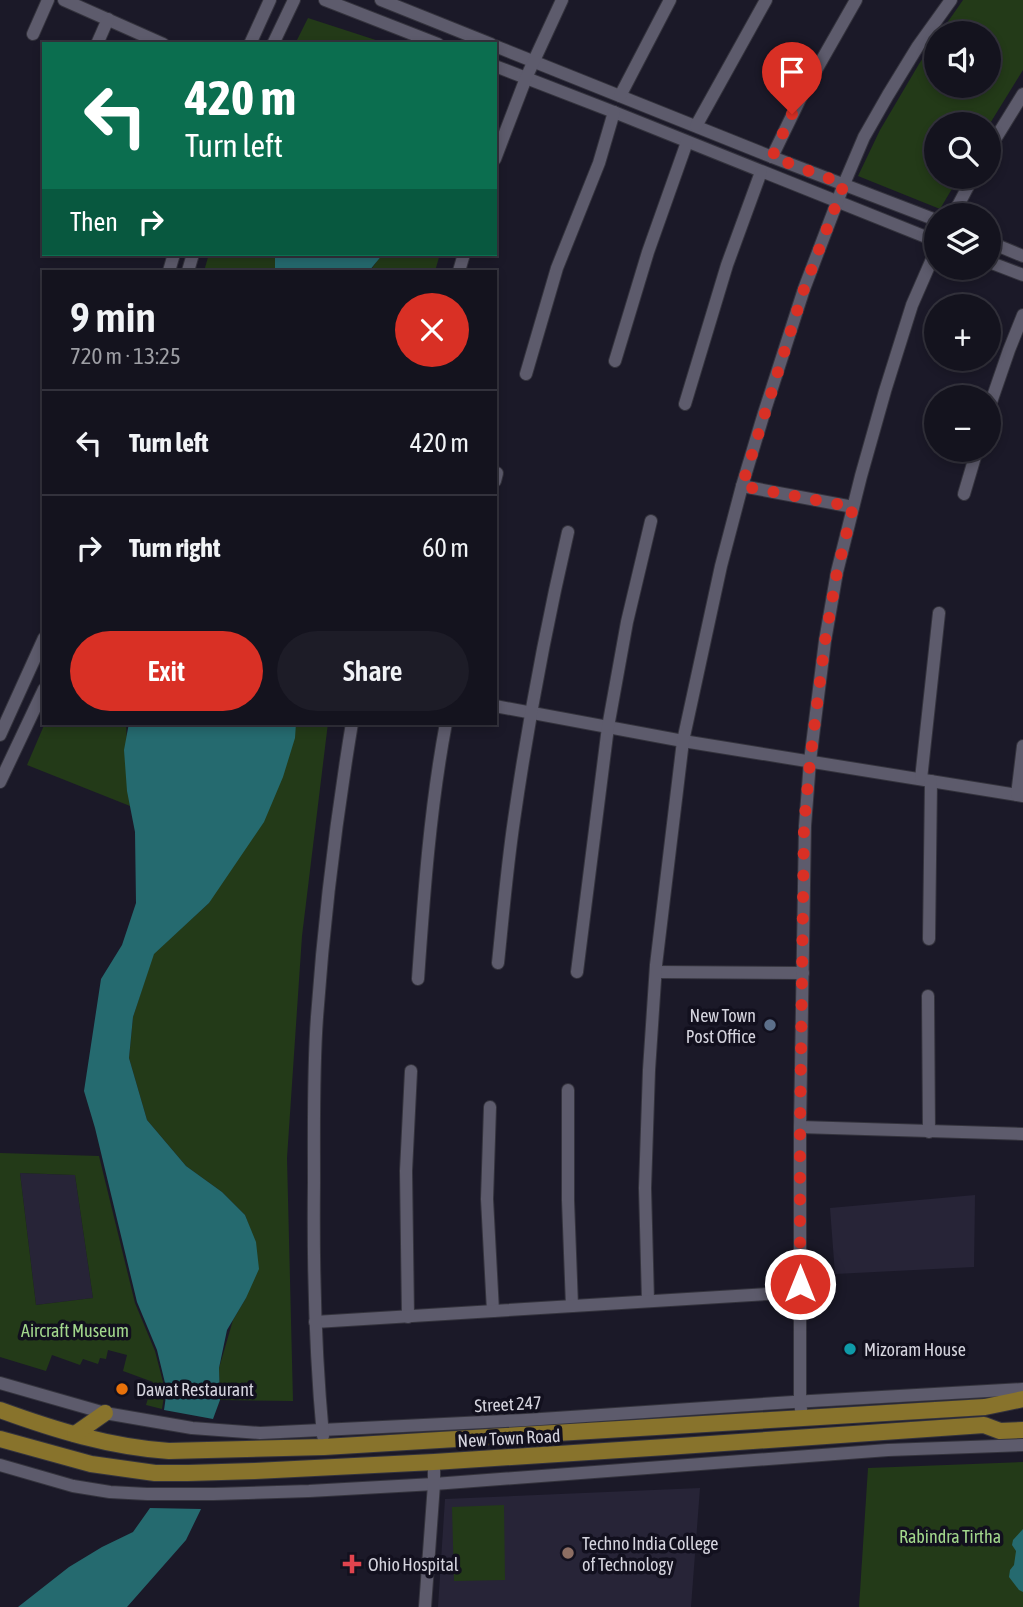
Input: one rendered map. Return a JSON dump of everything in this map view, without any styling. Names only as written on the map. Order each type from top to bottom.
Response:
[{"type":"main road","points":[[985,1407],[1023,1399]]},
{"type":"main road","points":[[0,1410],[104,1443],[169,1451],[324,1447],[801,1409],[1023,1405]]},
{"type":"main road","points":[[75,1434],[105,1413]]},
{"type":"main road","points":[[984,1425],[1023,1423]]},
{"type":"main road","name":"New Town Road","points":[[0,1439],[91,1464],[155,1473],[434,1462],[984,1425],[1000,1431],[1023,1430]]},
{"type":"street","points":[[33,34],[48,0]]},
{"type":"street","points":[[64,0],[159,42]]},
{"type":"street","points":[[251,42],[270,0]]},
{"type":"street","points":[[274,42],[294,0]]},
{"type":"street","points":[[325,0],[433,42]]},
{"type":"street","points":[[381,0],[486,42]]},
{"type":"street","points":[[497,154],[526,78],[562,0]]},
{"type":"street","points":[[620,96],[670,0]]},
{"type":"street","points":[[696,126],[766,0]]},
{"type":"street","points":[[772,157],[803,93],[856,0]]},
{"type":"street","points":[[648,1301],[645,1188],[656,972],[683,741],[721,566],[742,486],[804,289],[844,184],[864,137],[888,95],[951,0]]},
{"type":"street","points":[[98,42],[107,19]]},
{"type":"street","points":[[497,47],[924,215]]},
{"type":"street","points":[[497,67],[924,237]]},
{"type":"street","points":[[1001,130],[1023,94]]},
{"type":"street","points":[[526,374],[557,268],[599,163],[614,112]]},
{"type":"street","points":[[615,361],[648,252],[687,142]]},
{"type":"street","points":[[685,404],[727,265],[761,172]]},
{"type":"street","points":[[1001,247],[1023,256]]},
{"type":"street","points":[[1001,267],[1023,275]]},
{"type":"street","points":[[801,1409],[800,1127],[804,826],[810,761],[837,572],[885,391],[912,305],[924,278]]},
{"type":"street","points":[[997,385],[1023,315]]},
{"type":"street","points":[[964,494],[973,462]]},
{"type":"street","points":[[742,486],[853,507]]},
{"type":"street","points":[[577,972],[608,727],[627,622],[651,521]]},
{"type":"street","points":[[498,963],[514,821],[552,601],[568,532]]},
{"type":"street","points":[[929,939],[926,780],[939,613]]},
{"type":"street","points":[[0,735],[42,642]]},
{"type":"street","points":[[0,782],[42,693]]},
{"type":"street","points":[[497,706],[683,741],[1020,795],[1023,746]]},
{"type":"street","points":[[324,1447],[313,1250],[317,1019],[333,852],[352,725]]},
{"type":"street","points":[[418,979],[426,858],[446,725]]},
{"type":"street","points":[[656,972],[803,973]]},
{"type":"street","points":[[928,996],[929,1132]]},
{"type":"street","points":[[408,1317],[406,1171],[411,1071]]},
{"type":"street","points":[[568,1090],[572,1306]]},
{"type":"street","points":[[490,1107],[486,1199],[493,1311]]},
{"type":"street","points":[[800,1127],[1023,1134]]},
{"type":"street","points":[[315,1322],[800,1292]]},
{"type":"street","name":"Street 247","points":[[0,1383],[105,1413],[192,1428],[260,1433],[801,1409],[1023,1389]]},
{"type":"street","points":[[0,1465],[72,1486],[110,1492],[147,1494],[309,1491],[859,1452],[1023,1445]]},
{"type":"street","points":[[425,1607],[434,1462]]},
{"type":"shaded area","points":[[275,256],[381,256],[370,270],[275,270]]},
{"type":"shaded area","points":[[129,725],[296,725],[295,738],[283,777],[264,822],[209,903],[154,954],[133,1017],[129,1058],[147,1120],[186,1166],[222,1192],[245,1215],[256,1242],[259,1269],[227,1330],[219,1368],[220,1400],[213,1419],[164,1410],[165,1383],[157,1350],[137,1302],[84,1091],[101,979],[122,945],[136,903],[135,832],[127,791],[124,750]]},
{"type":"shaded area","points":[[20,1173],[75,1175],[93,1298],[36,1305]]},
{"type":"shaded area","points":[[975,1195],[974,1267],[835,1274],[830,1208]]},
{"type":"shaded area","name":"Techno India College of Technology","points":[[700,1488],[691,1607],[438,1607],[445,1499]]},
{"type":"shaded area","points":[[150,1508],[201,1509],[186,1540],[127,1607],[18,1607],[69,1567],[133,1532]]},
{"type":"shaded area","points":[[1023,1529],[1023,1592],[1009,1577],[1016,1551],[1012,1545],[1013,1540]]},
{"type":"green space","points":[[963,0],[1023,0],[1023,70],[997,112],[924,112],[924,189],[952,189],[944,203],[925,203],[858,176],[880,130],[924,56],[924,98],[1001,98],[1001,21],[948,21]]},
{"type":"green space","points":[[308,18],[382,42],[296,42]]},
{"type":"green space","points":[[208,256],[275,256],[275,270],[204,270]]},
{"type":"green space","points":[[381,256],[439,256],[435,270],[371,270]]},
{"type":"green space","points":[[44,725],[126,725],[130,806],[27,765]]},
{"type":"green space","points":[[290,725],[328,725],[302,936],[287,1158],[293,1401],[220,1400],[219,1368],[233,1320],[246,1298],[251,1231],[245,1215],[222,1192],[186,1166],[147,1120],[129,1058],[133,1017],[153,954],[209,903]]},
{"type":"green space","name":"Aircraft Museum","points":[[0,1153],[99,1156],[135,1303],[155,1351],[163,1382],[162,1409],[146,1405],[153,1382],[123,1371],[127,1355],[108,1350],[106,1359],[100,1358],[98,1364],[83,1359],[80,1365],[52,1355],[46,1371],[0,1357]],"holes":[[[20,1173],[75,1175],[93,1298],[36,1305]]]},
{"type":"green space","name":"Rabindra Tirtha","points":[[1023,1462],[1023,1607],[859,1607],[868,1468]]},
{"type":"green space","points":[[504,1505],[505,1580],[454,1581],[452,1507]]},
{"type":"place","name":"New Town Post Office","points":[[770,1025]]},
{"type":"place","name":"Mizoram House","points":[[850,1349]]},
{"type":"place","name":"Dawat Restaurant","points":[[122,1389]]},
{"type":"place","name":"Techno India College of Technology","points":[[568,1553]]},
{"type":"place","name":"Ohio Hospital","points":[[352,1564]]},
{"type":"route","points":[[792,114],[772,157],[844,184],[804,289],[742,486],[853,507],[837,572],[825,641],[804,826],[800,1284]]}]
